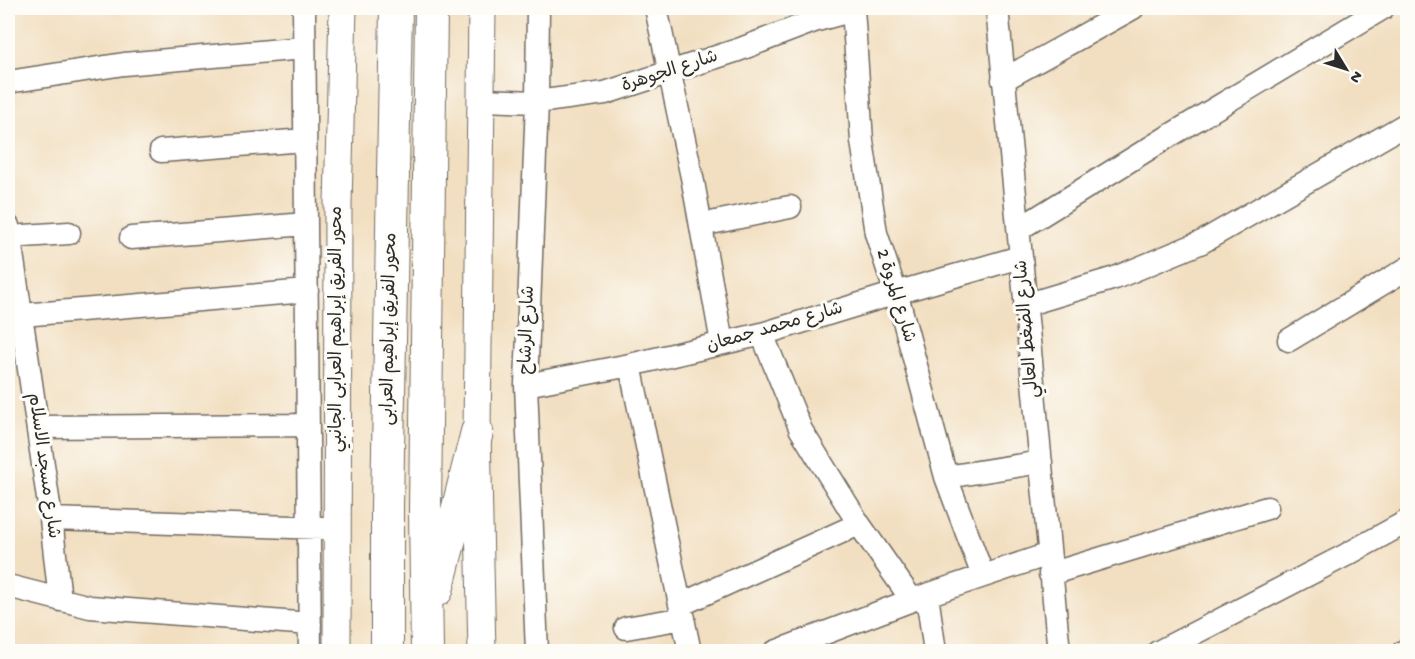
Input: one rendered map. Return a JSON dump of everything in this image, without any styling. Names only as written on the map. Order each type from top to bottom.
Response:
[{"type":"main road","name":"محور الفريق إبراهيم العرابى","points":[[387,651],[387,507],[396,8]]},
{"type":"main road","name":"محور الفريق إبراهيم العرابى","points":[[427,640],[425,510],[431,8]]},
{"type":"main road","points":[[427,640],[477,432]]},
{"type":"street","points":[[304,8],[310,651]]},
{"type":"street","name":"محور الفريق إبراهيم العرابى الجانبي","points":[[337,651],[338,204],[343,8]]},
{"type":"street","points":[[482,8],[477,432],[482,651]]},
{"type":"street","name":"شارع الرشاح","points":[[537,651],[526,385],[537,102],[538,8]]},
{"type":"street","points":[[656,8],[701,225],[722,343]]},
{"type":"street","name":"شارع الضغط العالي","points":[[996,8],[1059,651]]},
{"type":"street","points":[[1003,80],[1133,8]]},
{"type":"street","points":[[1019,229],[1383,8]]},
{"type":"street","name":"شارع الجوهرة","points":[[481,100],[537,102],[605,93],[854,9]]},
{"type":"street","name":"شارع المروة 2","points":[[854,9],[865,172],[876,233],[896,293],[946,477],[983,576]]},
{"type":"street","points":[[8,82],[124,64],[304,48]]},
{"type":"street","points":[[1025,305],[1115,278],[1202,242],[1407,123]]},
{"type":"street","points":[[160,151],[305,140]]},
{"type":"street","points":[[701,225],[790,207]]},
{"type":"street","points":[[131,238],[306,224]]},
{"type":"street","points":[[8,232],[69,232]]},
{"type":"street","name":"شارع مسجد الاسلام","points":[[8,232],[38,427],[60,600]]},
{"type":"street","name":"شارع محمد جمعان","points":[[526,385],[630,365],[762,334],[1020,257]]},
{"type":"street","points":[[1289,339],[1407,268]]},
{"type":"street","points":[[22,315],[307,291]]},
{"type":"street","points":[[762,334],[801,430],[859,524],[920,598],[935,651]]},
{"type":"street","points":[[630,365],[690,651]]},
{"type":"street","points":[[38,427],[308,425]]},
{"type":"street","points":[[946,477],[1041,462]]},
{"type":"street","points":[[775,651],[983,576],[1050,564],[1267,508]]},
{"type":"street","points":[[51,519],[337,529]]},
{"type":"street","points":[[1158,651],[1346,555],[1407,521]]},
{"type":"street","points":[[626,628],[683,611],[859,524]]},
{"type":"street","points":[[8,586],[90,607],[310,624]]},
{"type":"street","points":[[1403,651],[1407,649]]}]
